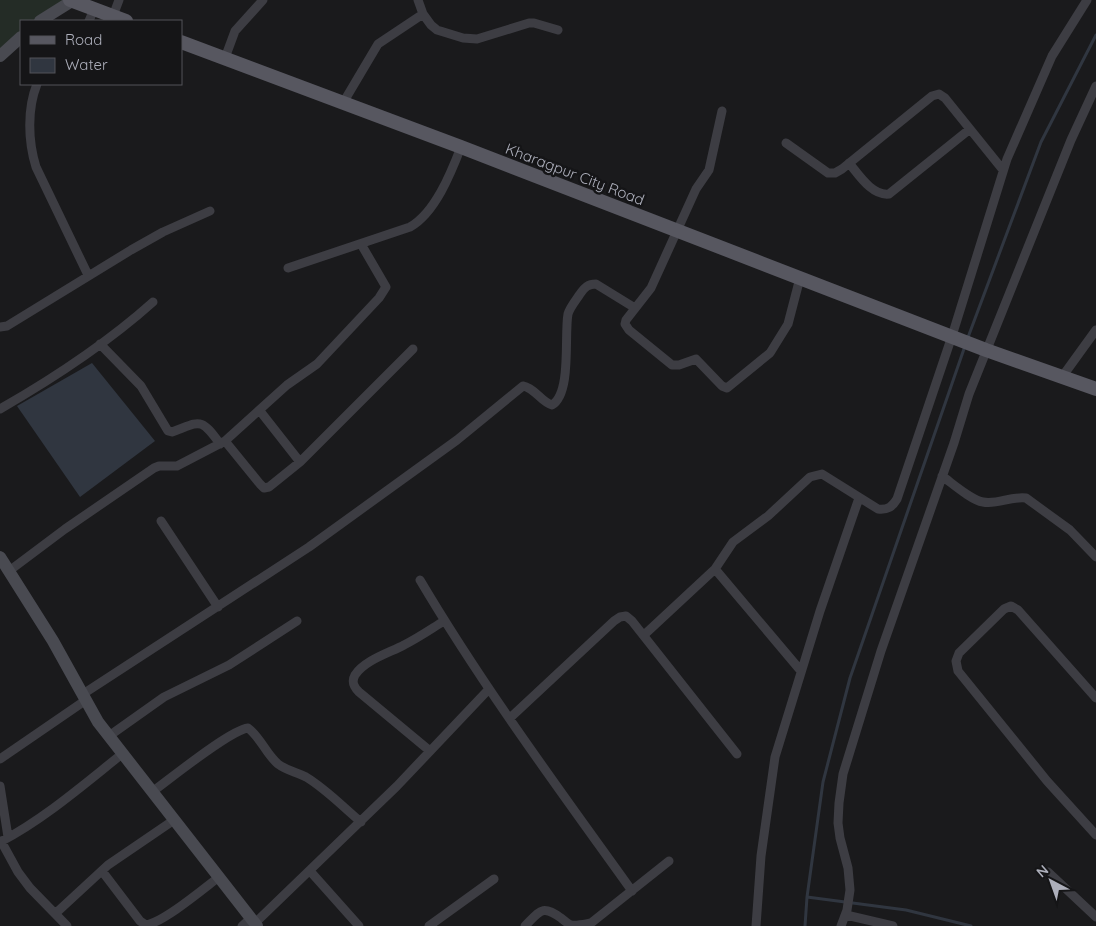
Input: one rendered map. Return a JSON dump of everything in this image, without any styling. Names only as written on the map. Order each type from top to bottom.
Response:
[{"type":"main road","points":[[71,0],[91,15],[120,19]]},
{"type":"main road","name":"Kharagpur City Road","points":[[182,42],[462,147],[980,347],[1096,389]]},
{"type":"street","points":[[41,20],[71,0]]},
{"type":"street","points":[[119,0],[120,19]]},
{"type":"street","points":[[225,58],[235,31],[263,0]]},
{"type":"street","points":[[418,0],[424,14],[431,25],[437,30],[470,39],[477,39],[529,23],[558,30]]},
{"type":"street","points":[[644,635],[715,569],[733,542],[768,516],[810,477],[822,474],[878,509],[884,510],[894,505],[954,337],[1003,170],[1052,56],[1087,0]]},
{"type":"street","points":[[343,103],[378,44],[424,14]]},
{"type":"street","points":[[0,56],[20,37]]},
{"type":"street","points":[[37,85],[31,99],[30,131],[33,157],[36,167],[88,275]]},
{"type":"street","points":[[841,926],[846,913],[850,890],[848,868],[838,823],[843,774],[881,651],[942,476],[980,347],[1096,86]]},
{"type":"street","points":[[786,143],[828,173],[835,173],[932,96],[939,94],[946,98],[1003,170]]},
{"type":"street","points":[[722,111],[709,170],[696,189],[651,288],[626,320],[625,324],[629,330],[672,366],[696,359],[722,386],[727,388],[770,353],[788,324],[800,278]]},
{"type":"street","points":[[849,163],[874,191],[882,195],[889,194],[970,129]]},
{"type":"street","points":[[288,268],[410,227],[419,222],[444,186],[462,147]]},
{"type":"street","points":[[0,326],[7,326],[88,275],[163,232],[210,212]]},
{"type":"street","points":[[361,244],[386,284],[386,287],[384,292],[316,364],[294,379],[223,442],[177,466],[159,466],[154,468],[81,518],[3,563],[53,641],[98,722],[219,877],[251,923],[310,871],[361,822],[489,689]]},
{"type":"street","points":[[0,759],[84,697],[309,547],[457,440],[523,386],[528,386],[548,404],[552,405],[557,402],[565,378],[568,314],[571,307],[590,284],[596,284],[635,308]]},
{"type":"street","points":[[0,409],[76,363],[134,319],[153,302]]},
{"type":"street","points":[[1062,377],[1096,330]]},
{"type":"street","points":[[100,344],[141,386],[168,431],[172,432],[197,423],[202,424],[223,442],[264,488],[274,484],[300,462],[414,349]]},
{"type":"street","points":[[260,411],[300,462]]},
{"type":"street","points":[[942,476],[982,502],[1018,497],[1026,498],[1070,530],[1096,558]]},
{"type":"street","points":[[756,926],[761,856],[775,758],[820,611],[858,498]]},
{"type":"street","points":[[161,521],[218,607]]},
{"type":"street","points":[[715,569],[801,671]]},
{"type":"street","points":[[420,580],[444,621],[489,689],[632,891]]},
{"type":"street","points":[[1096,698],[1018,610],[1011,606],[1004,608],[965,646],[959,653],[956,662],[958,671],[1051,786],[1096,835]]},
{"type":"street","points":[[510,718],[608,626],[620,617],[626,616],[644,635],[737,754]]},
{"type":"street","points":[[108,736],[164,697],[229,665],[297,621]]},
{"type":"street","points":[[430,752],[358,692],[354,687],[353,681],[355,675],[368,664],[444,621]]},
{"type":"street","points":[[152,792],[215,745],[248,728],[279,765],[305,776],[361,822]]},
{"type":"street","points":[[3,840],[58,804],[122,754]]},
{"type":"street","points":[[0,786],[3,840],[18,872],[30,888],[67,926]]},
{"type":"street","points":[[56,913],[102,871],[174,820]]},
{"type":"street","points":[[525,926],[545,909],[550,910],[572,926],[591,923],[669,861]]},
{"type":"street","points":[[102,871],[140,921],[146,926],[154,924],[163,918],[219,877]]},
{"type":"street","points":[[310,871],[358,926]]},
{"type":"street","points":[[1048,872],[1096,917]]},
{"type":"street","points":[[429,926],[494,879]]},
{"type":"street","points":[[846,913],[893,926]]},
{"type":"shaded area","points":[[0,0],[69,0],[46,20],[20,20],[20,43],[0,61]]},
{"type":"water","points":[[92,363],[155,441],[80,497],[17,406]]},
{"type":"waterway","points":[[967,340],[1041,142],[1096,35]]},
{"type":"waterway","points":[[805,926],[807,897],[823,782],[850,678],[965,346]]},
{"type":"waterway","points":[[807,897],[906,910],[971,926]]}]
